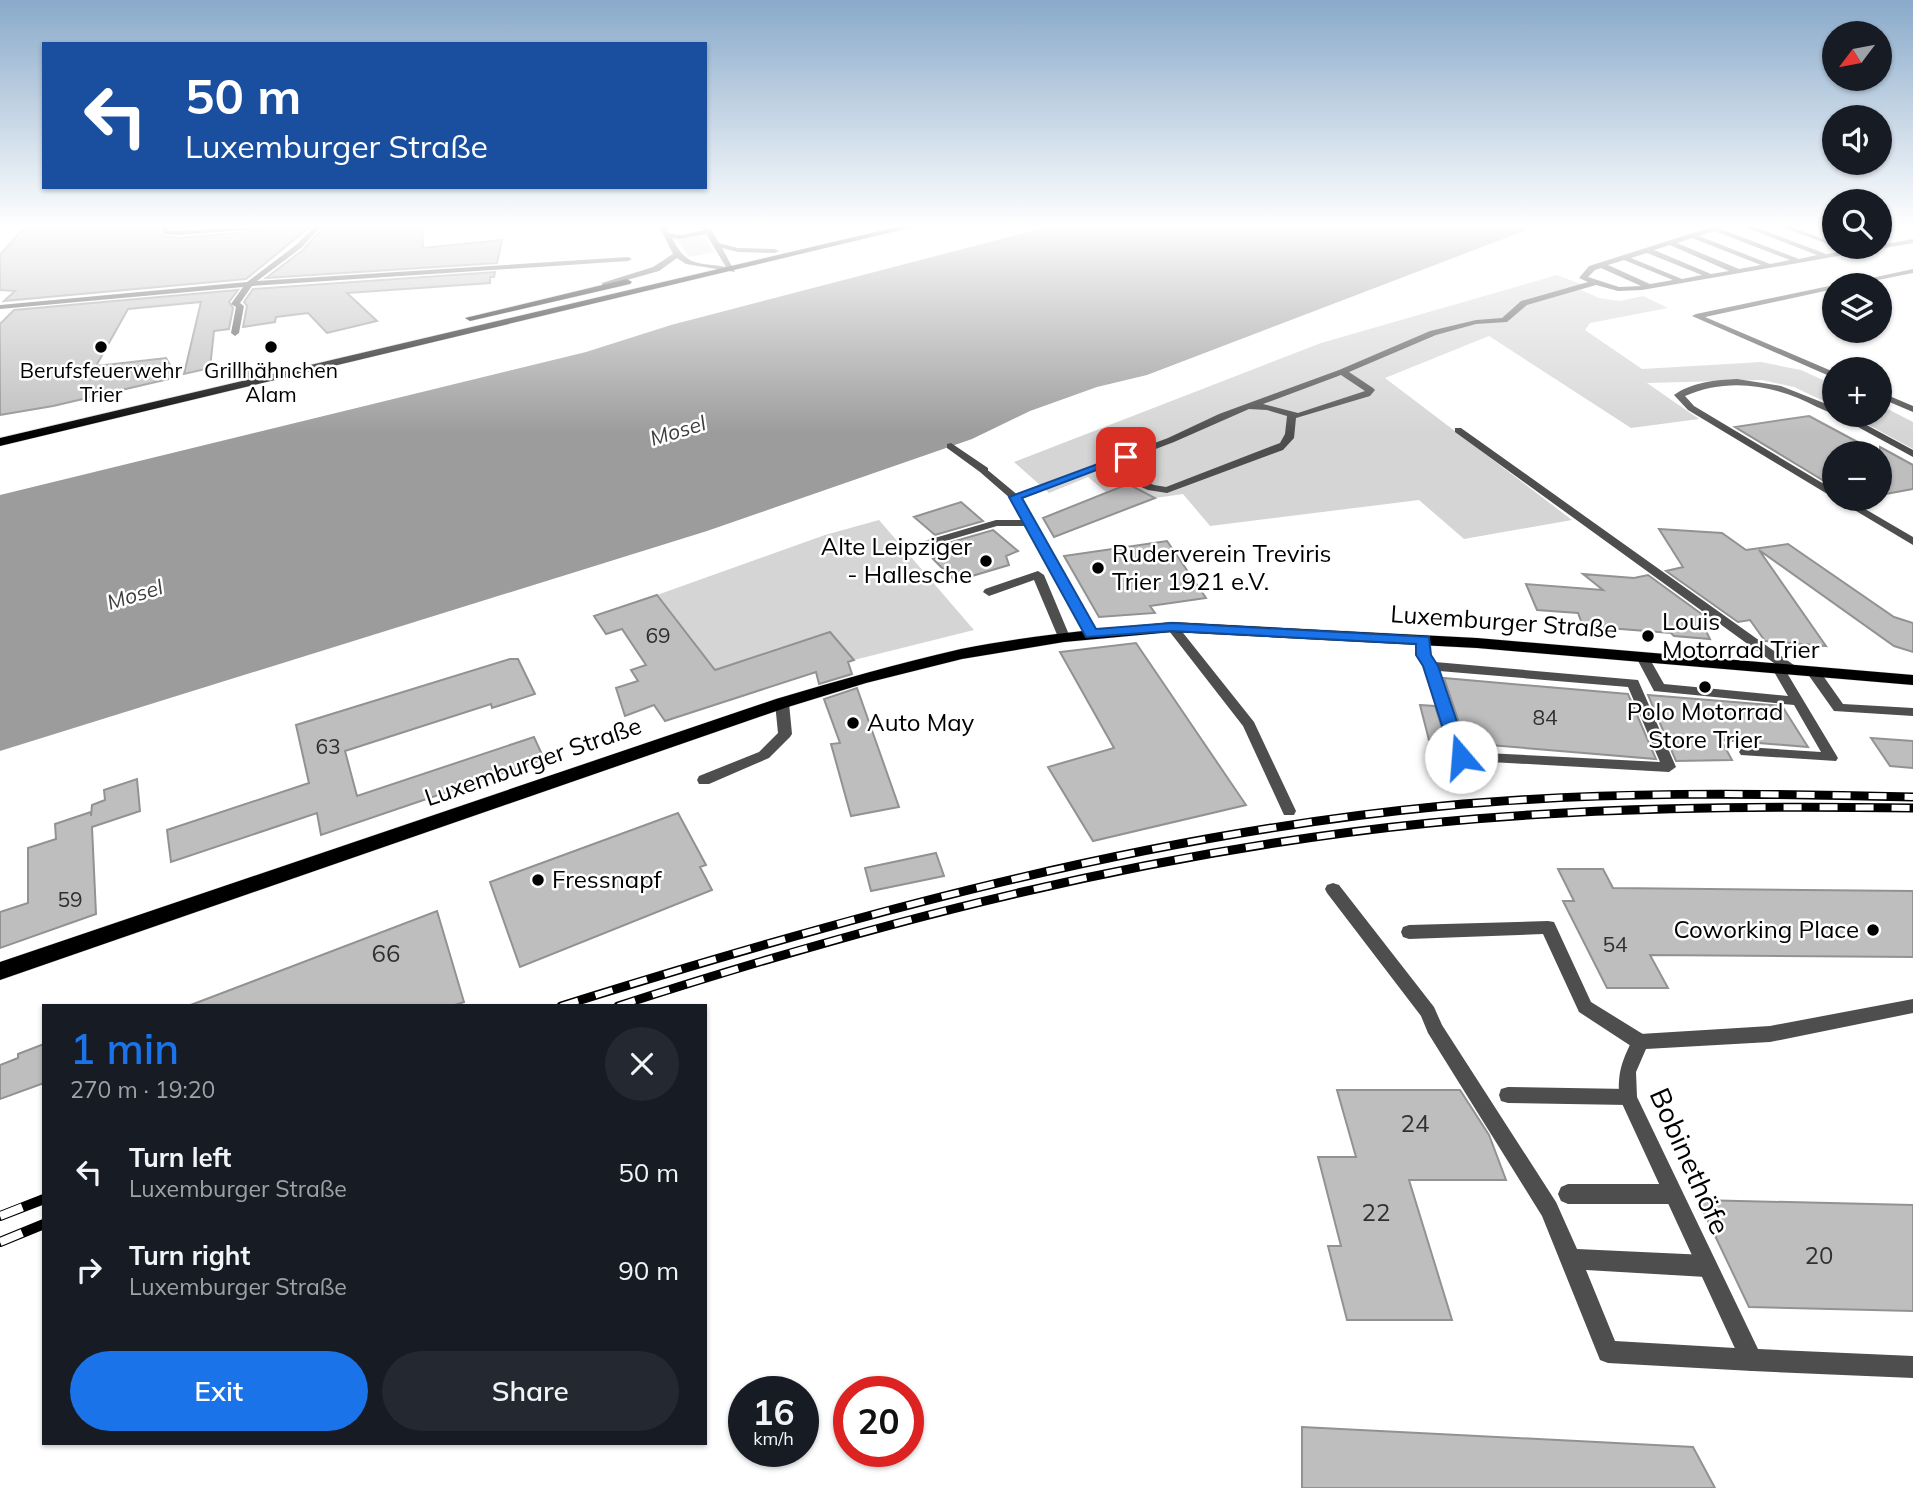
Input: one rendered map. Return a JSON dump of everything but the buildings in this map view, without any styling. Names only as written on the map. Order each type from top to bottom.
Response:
[{"type":"main road","points":[[252,377],[569,295]]},
{"type":"main road","points":[[0,442],[57,423],[599,295]]},
{"type":"main road","points":[[0,431],[57,423]]},
{"type":"main road","name":"Luxemburger Straße","points":[[0,971],[861,679],[962,654],[1064,637],[1172,627],[1424,640],[1913,680]]},
{"type":"street","points":[[0,307],[121,295]]},
{"type":"street","points":[[235,333],[240,306],[235,304],[239,295]]},
{"type":"street","points":[[1015,497],[1103,466],[1245,407],[1342,372],[1433,333],[1476,322],[1503,320],[1524,303],[1542,295]]},
{"type":"street","points":[[1794,295],[1696,316],[1822,370]]},
{"type":"street","points":[[1245,407],[1268,407],[1291,416],[1306,415],[1367,394],[1370,390],[1367,386],[1342,372]]},
{"type":"street","points":[[1822,404],[1805,395],[1775,386],[1748,383],[1692,387],[1679,395],[1691,408],[1822,488]]},
{"type":"street","points":[[1892,400],[1911,407]]},
{"type":"street","points":[[1103,466],[1152,488],[1167,489],[1279,448],[1288,442],[1292,432],[1291,416]]},
{"type":"street","points":[[1862,427],[1913,454]]},
{"type":"street","points":[[1458,429],[1786,670],[1798,701],[1831,758],[1746,752]]},
{"type":"street","points":[[951,446],[1015,497],[1091,634]]},
{"type":"street","points":[[1861,511],[1913,542]]},
{"type":"street","points":[[925,544],[996,523],[1030,523]]},
{"type":"street","points":[[989,592],[1038,575],[1064,637]]},
{"type":"street","points":[[1172,627],[1249,725],[1289,811]]},
{"type":"street","points":[[1424,640],[1423,655],[1431,666],[1461,757],[1669,767],[1633,683],[1431,666]]},
{"type":"street","points":[[1642,657],[1659,688],[1798,701]]},
{"type":"street","points":[[1814,673],[1839,708],[1913,712]]},
{"type":"street","points":[[704,780],[764,755],[785,734],[782,704]]},
{"type":"street","points":[[1333,889],[1428,1012],[1434,1028],[1549,1209],[1608,1352],[1913,1367]]},
{"type":"street","points":[[1409,932],[1548,928],[1585,1007],[1640,1042],[1770,1034],[1913,1006]]},
{"type":"street","name":"Bobinethöfe","points":[[1640,1042],[1627,1072],[1628,1097],[1752,1360]]},
{"type":"street","points":[[1508,1095],[1628,1097]]},
{"type":"street","points":[[1568,1194],[1672,1194]]},
{"type":"street","points":[[1571,1259],[1706,1266]]},
{"type":"shaded area","points":[[1486,295],[1593,295],[1620,301],[1643,296],[1668,308],[1590,323],[1585,330],[1642,369],[1761,362],[1801,370],[1822,380],[1822,400],[1794,387],[1762,380],[1647,383],[1699,419],[1631,428],[1489,336],[1385,378],[1572,520],[1464,539],[1419,500],[1210,526],[1183,494],[1155,498],[1129,484],[1106,492],[1088,477],[1049,493],[1014,462],[1321,343]]},
{"type":"shaded area","points":[[1892,411],[1913,422],[1913,449],[1872,427],[1892,427]]},
{"type":"shaded area","points":[[879,520],[974,630],[854,660],[830,632],[715,670],[657,595],[825,535]]},
{"type":"water","name":"Mosel","points":[[784,295],[1355,295],[1147,375],[1097,387],[1030,411],[972,439],[707,531],[0,751],[0,495],[586,352],[671,325]]},
{"type":"railway","points":[[568,1004],[778,941],[997,883],[1107,858],[1330,819],[1443,806],[1560,798],[1736,794],[1913,797]]},
{"type":"railway","points":[[624,1004],[818,945],[1019,893],[1223,851],[1326,835],[1430,823],[1611,811],[1913,808]]},
{"type":"railway","points":[[0,1216],[42,1200]]},
{"type":"railway","points":[[0,1242],[42,1225]]},
{"type":"place","name":"Berufsfeuerwehr Trier","points":[[101,347]]},
{"type":"place","name":"Grillhähnchen Alam","points":[[271,347]]},
{"type":"place","name":"Alte Leipziger - Hallesche","points":[[986,561]]},
{"type":"place","name":"Ruderverein Treviris Trier 1921 e.V.","points":[[1098,568]]},
{"type":"place","name":"Louis Motorrad Trier","points":[[1648,636]]},
{"type":"place","name":"Polo Motorrad Store Trier","points":[[1705,687]]},
{"type":"place","name":"Auto May","points":[[853,723]]},
{"type":"place","name":"Fressnapf","points":[[538,880]]},
{"type":"place","name":"Coworking Place","points":[[1873,930]]},
{"type":"route","points":[[1126,457],[1015,497],[1091,634],[1172,627],[1424,640],[1423,655],[1431,666],[1461,757]]}]
